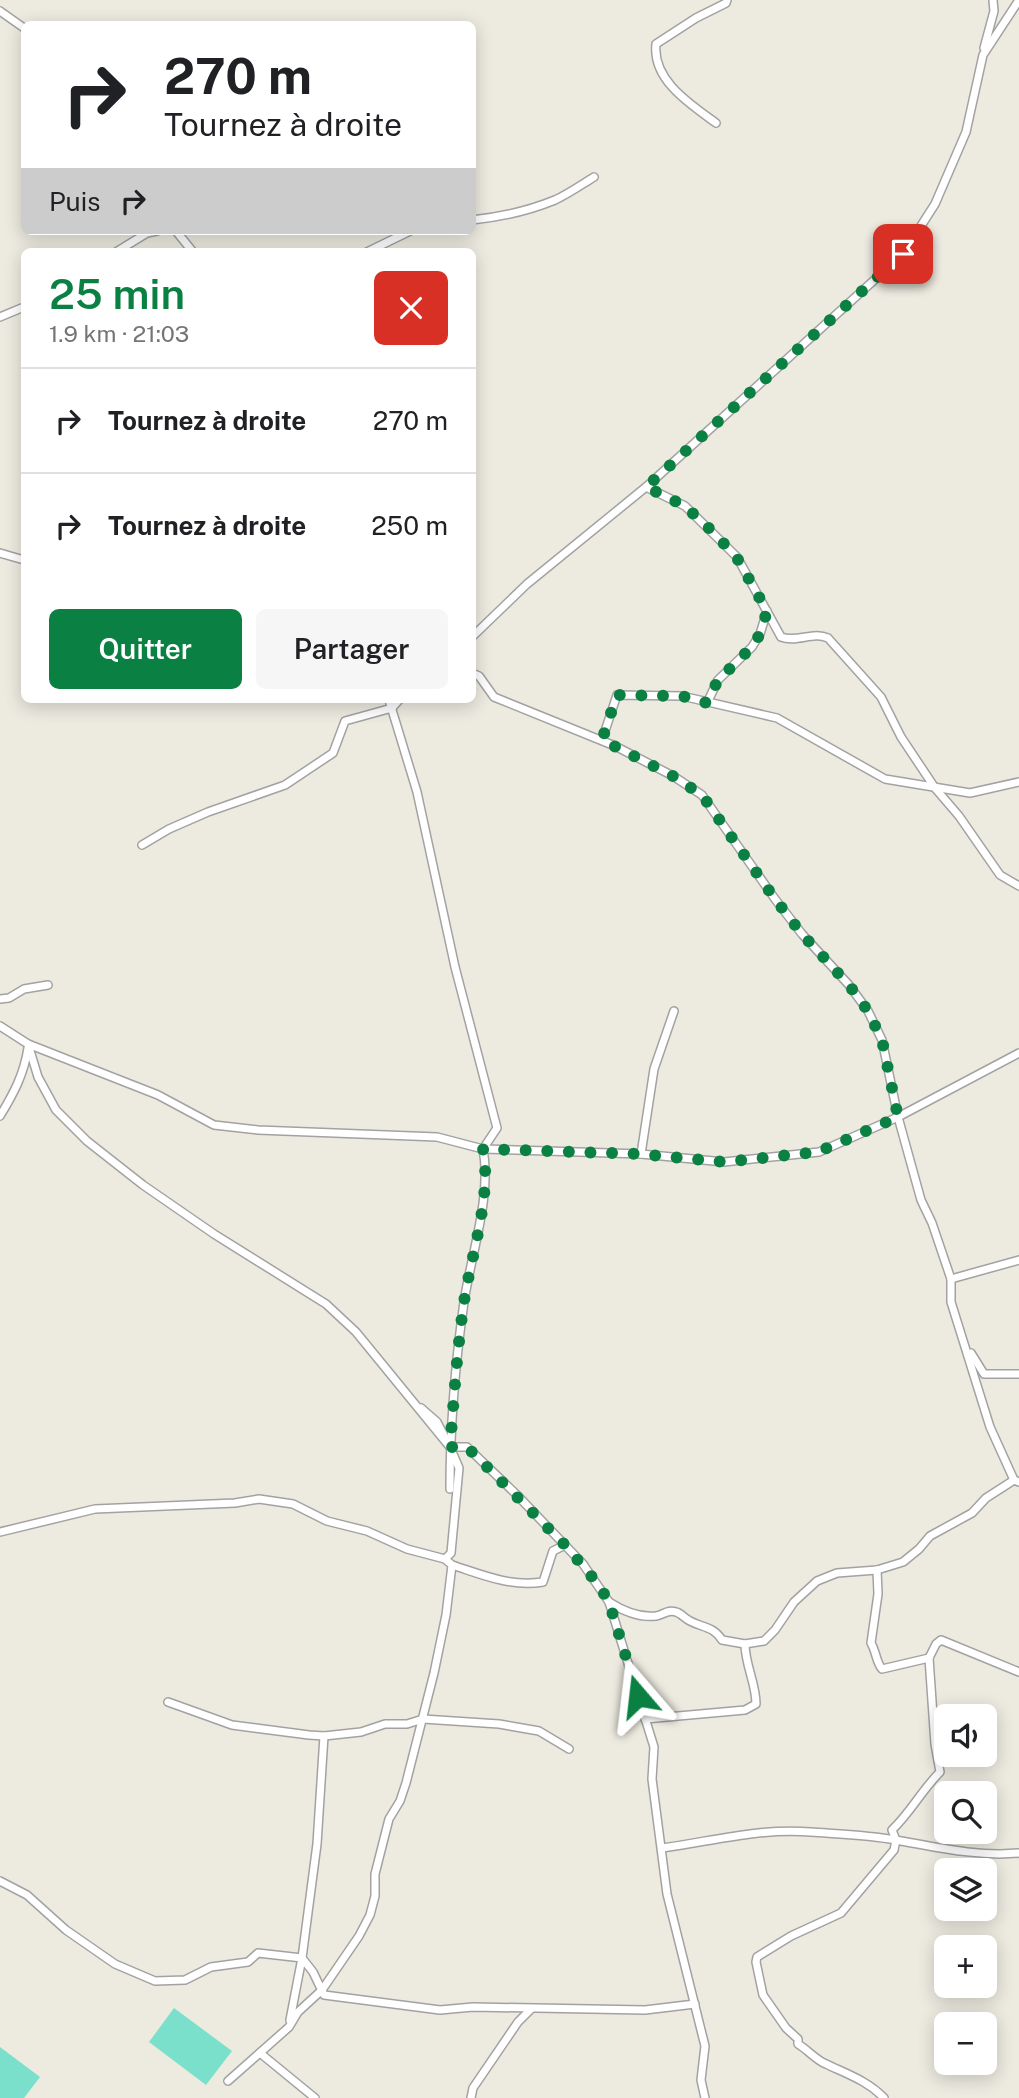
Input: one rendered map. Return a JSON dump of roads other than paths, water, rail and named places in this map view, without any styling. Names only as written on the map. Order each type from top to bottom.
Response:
[{"type":"street","points":[[716,122],[692,106],[666,81],[654,57],[656,44],[695,18],[726,4],[727,0]]},
{"type":"street","points":[[476,633],[527,584],[646,487],[903,254],[935,204],[967,132],[982,55],[994,11],[993,0]]},
{"type":"street","points":[[982,55],[1019,0]]},
{"type":"street","points":[[0,11],[21,25]]},
{"type":"street","points":[[476,219],[516,214],[556,200],[594,177]]},
{"type":"street","points":[[123,248],[145,235]]},
{"type":"street","points":[[375,248],[402,235]]},
{"type":"street","points":[[0,317],[21,308]]},
{"type":"street","points":[[646,487],[685,506],[737,558],[781,637],[789,640],[821,635],[828,638],[881,697],[901,737],[935,788],[959,816],[1000,874],[1019,886]]},
{"type":"street","points":[[0,553],[21,559]]},
{"type":"street","points":[[707,703],[718,680],[752,647],[760,634],[767,611]]},
{"type":"street","points":[[476,675],[494,697],[602,740],[673,776],[702,795],[782,908],[868,1011],[882,1040],[898,1117],[921,1200],[932,1223],[951,1279],[951,1302],[990,1427],[1016,1481],[986,1498],[972,1513],[930,1536],[903,1562],[877,1570],[837,1573],[817,1581],[794,1602],[764,1641],[745,1644],[722,1640],[717,1632],[689,1621],[678,1612],[667,1611],[652,1616],[626,1613],[609,1602]]},
{"type":"street","points":[[602,740],[617,695],[682,696],[777,718],[885,779],[970,793],[1019,782]]},
{"type":"street","points":[[142,845],[169,829],[208,812],[285,785],[333,753],[345,721],[391,704],[417,792],[455,967],[497,1128],[483,1149],[485,1160],[482,1204],[454,1384],[450,1489]]},
{"type":"street","points":[[0,999],[9,998],[24,989],[48,985]]},
{"type":"street","points":[[640,1154],[654,1069],[674,1011]]},
{"type":"street","points":[[0,1026],[28,1044],[158,1096],[214,1125],[258,1130],[436,1137],[483,1149],[640,1154],[724,1162],[818,1152],[898,1117],[1019,1053]]},
{"type":"street","points":[[0,1116],[25,1069],[28,1044]]},
{"type":"street","points":[[28,1044],[38,1077],[56,1110],[88,1141],[143,1185],[214,1234],[326,1304],[356,1332],[410,1399],[438,1422],[459,1468],[446,1615],[406,1783],[400,1801],[388,1819],[375,1874],[375,1896],[370,1915],[322,1990],[298,2011],[289,2026],[228,2081]]},
{"type":"street","points":[[951,1279],[1019,1260]]},
{"type":"street","points":[[965,1344],[984,1374],[1019,1374]]},
{"type":"street","points":[[450,1447],[467,1447],[565,1545],[591,1574],[609,1602],[654,1748],[652,1779],[667,1894],[705,2046],[701,2080],[705,2098]]},
{"type":"street","points":[[0,1532],[95,1509],[235,1503],[259,1499],[293,1504],[327,1521],[367,1531],[407,1549],[501,1582],[524,1585],[543,1582],[553,1551],[565,1545]]},
{"type":"street","points":[[877,1570],[878,1594],[871,1643],[878,1665],[882,1669],[929,1658]]},
{"type":"street","points":[[884,2098],[870,2085],[824,2063],[798,2044],[798,2039],[786,2028],[763,1995],[757,1957],[791,1936],[841,1913],[894,1850],[896,1840],[892,1830],[923,1789],[940,1772],[935,1744],[929,1658],[936,1644],[941,1640],[1019,1672]]},
{"type":"street","points":[[645,1719],[745,1710],[756,1704],[745,1644]]},
{"type":"street","points":[[168,1702],[232,1724],[324,1736],[361,1732],[385,1724],[407,1724],[423,1718],[499,1724],[539,1731],[569,1749]]},
{"type":"street","points":[[289,2026],[302,1958],[317,1844],[324,1736]]},
{"type":"street","points":[[662,1849],[752,1832],[808,1831],[896,1840],[958,1850],[1019,1853]]},
{"type":"street","points":[[0,1881],[27,1895],[66,1930],[115,1964],[155,1981],[185,1980],[211,1968],[248,1962],[258,1952],[302,1958]]},
{"type":"street","points":[[302,1958],[324,1995],[440,2010],[473,2007],[645,2010],[695,2004]]},
{"type":"street","points":[[471,2098],[473,2088],[518,2022],[531,2009]]},
{"type":"street","points":[[260,2053],[315,2098]]}]
